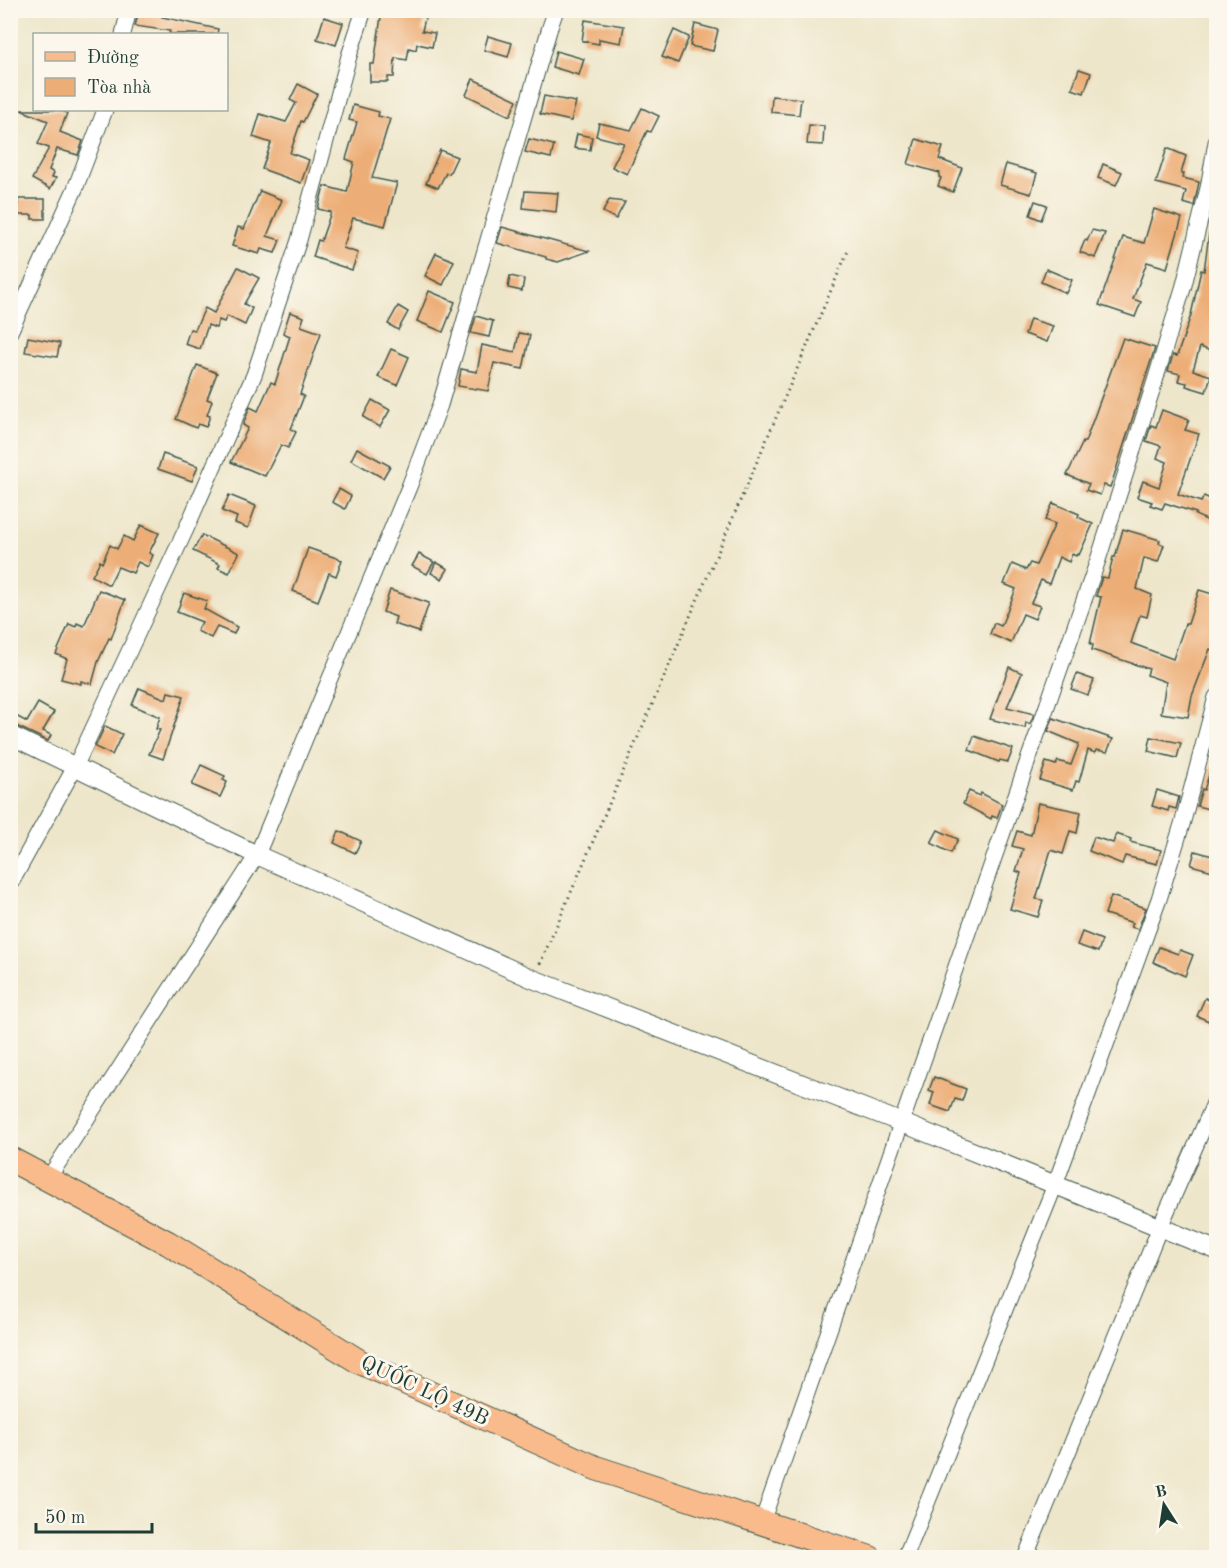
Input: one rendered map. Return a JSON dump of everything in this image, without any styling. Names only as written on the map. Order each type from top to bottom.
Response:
[{"type":"main road","name":"QUỐC LỘ 49B","points":[[10,1159],[168,1243],[360,1362],[596,1468],[870,1557]]},
{"type":"street","points":[[123,33],[129,10]]},
{"type":"street","points":[[10,885],[76,765],[254,375],[299,240],[349,56],[364,10]]},
{"type":"street","points":[[48,1179],[257,855],[409,488],[440,405],[556,10]]},
{"type":"street","points":[[10,332],[75,189],[105,111]]},
{"type":"street","points":[[762,1522],[1098,560],[1184,285],[1208,188],[1216,142]]},
{"type":"street","points":[[905,1557],[1055,1185],[1159,899],[1184,821],[1216,697]]},
{"type":"street","points":[[10,735],[76,765],[257,855],[533,979],[900,1122],[1216,1250]]},
{"type":"street","points":[[1025,1557],[1160,1227],[1216,1099]]},
{"type":"path","points":[[533,979],[848,251]]},
{"type":"building","points":[[139,10],[218,29],[217,33],[169,33],[170,31],[135,26]]},
{"type":"building","points":[[382,10],[427,10],[422,31],[435,33],[432,47],[417,44],[416,50],[409,48],[407,60],[395,58],[394,77],[388,77],[388,82],[370,82],[370,64],[374,64]]},
{"type":"building","points":[[324,17],[343,23],[336,45],[317,39]]},
{"type":"building","points":[[585,20],[624,26],[621,43],[599,39],[599,44],[582,41]]},
{"type":"building","points":[[695,24],[718,30],[713,51],[690,46]]},
{"type":"building","points":[[674,30],[689,37],[678,63],[662,57]]},
{"type":"building","points":[[488,36],[512,43],[508,57],[484,50]]},
{"type":"building","points":[[556,51],[584,59],[579,75],[552,67]]},
{"type":"building","points":[[1079,69],[1091,73],[1084,93],[1072,89]]},
{"type":"building","points":[[473,79],[517,100],[510,116],[466,95]]},
{"type":"building","points":[[298,84],[317,94],[303,122],[301,121],[290,153],[309,160],[301,183],[262,169],[271,143],[253,137],[260,114],[286,122],[296,103],[290,100]]},
{"type":"building","points":[[544,96],[576,102],[571,121],[540,114]]},
{"type":"building","points":[[772,96],[801,99],[799,115],[771,112]]},
{"type":"building","points":[[353,105],[379,112],[378,116],[390,119],[372,178],[397,183],[385,226],[353,218],[343,248],[358,253],[352,270],[313,257],[331,212],[318,209],[324,186],[347,192],[354,162],[346,159],[357,122],[349,120]]},
{"type":"building","points":[[642,108],[659,116],[651,132],[647,131],[627,174],[612,167],[624,143],[596,136],[599,123],[631,130]]},
{"type":"building","points":[[21,110],[67,113],[60,132],[83,141],[78,155],[57,149],[49,170],[54,173],[52,177],[56,178],[50,189],[32,179],[49,148],[38,144],[48,121]]},
{"type":"building","points":[[809,125],[824,126],[823,145],[807,144]]},
{"type":"building","points":[[577,134],[592,137],[590,150],[574,148]]},
{"type":"building","points":[[529,139],[554,145],[551,158],[525,152]]},
{"type":"building","points":[[916,139],[943,147],[939,159],[962,168],[953,192],[938,186],[940,173],[908,164]]},
{"type":"building","points":[[1167,148],[1186,156],[1181,174],[1184,174],[1183,178],[1199,182],[1194,206],[1183,203],[1186,191],[1156,183]]},
{"type":"building","points":[[440,150],[457,157],[449,174],[446,173],[438,188],[426,183]]},
{"type":"building","points":[[1006,164],[1037,173],[1031,194],[1000,185]]},
{"type":"building","points":[[1103,164],[1122,172],[1116,185],[1098,178]]},
{"type":"building","points":[[260,191],[282,200],[267,236],[280,240],[275,253],[261,249],[259,254],[232,246],[238,227],[244,229]]},
{"type":"building","points":[[525,191],[558,193],[556,212],[523,208]]},
{"type":"building","points":[[18,199],[45,199],[45,219],[32,219],[32,215],[10,215],[10,204],[18,204]]},
{"type":"building","points":[[609,200],[625,202],[616,219],[603,212]]},
{"type":"building","points":[[1035,201],[1047,205],[1041,220],[1030,215]]},
{"type":"building","points":[[1154,209],[1182,218],[1167,268],[1147,262],[1133,299],[1141,302],[1135,317],[1099,305],[1123,237],[1144,243]]},
{"type":"building","points":[[502,227],[589,251],[558,262],[546,259],[546,257],[497,243]]},
{"type":"building","points":[[1092,230],[1105,233],[1095,258],[1080,252]]},
{"type":"building","points":[[1209,234],[1216,235],[1216,348],[1212,346],[1211,351],[1200,347],[1193,370],[1211,376],[1206,392],[1186,386],[1187,383],[1178,381],[1180,374],[1168,371],[1173,355],[1177,356],[1191,315],[1201,270],[1204,271]]},
{"type":"building","points":[[436,253],[454,261],[443,285],[425,276]]},
{"type":"building","points":[[238,267],[259,278],[244,304],[252,308],[245,325],[227,316],[224,322],[219,320],[216,328],[208,325],[200,349],[185,344],[190,329],[195,330],[205,308],[214,313]]},
{"type":"building","points":[[1046,269],[1072,280],[1066,293],[1041,282]]},
{"type":"building","points":[[510,276],[524,279],[522,291],[508,288]]},
{"type":"building","points":[[429,291],[455,302],[443,332],[417,321]]},
{"type":"building","points":[[398,306],[408,312],[398,330],[388,324]]},
{"type":"building","points":[[290,312],[304,317],[301,326],[321,333],[300,394],[304,396],[291,429],[296,432],[288,448],[281,445],[265,476],[231,462],[248,428],[243,425],[250,407],[258,411],[271,382],[275,384],[290,336],[283,333]]},
{"type":"building","points":[[476,316],[493,321],[489,337],[471,333]]},
{"type":"building","points":[[1030,319],[1053,326],[1047,342],[1025,334]]},
{"type":"building","points":[[519,333],[530,335],[523,369],[494,363],[488,391],[458,386],[461,369],[477,372],[482,345],[515,352]]},
{"type":"building","points":[[28,337],[60,343],[57,357],[25,352]]},
{"type":"building","points":[[1123,338],[1155,348],[1110,487],[1104,485],[1100,495],[1086,490],[1089,484],[1067,475],[1085,442]]},
{"type":"building","points":[[391,349],[409,357],[397,385],[378,377]]},
{"type":"building","points":[[197,365],[217,373],[207,399],[212,401],[206,427],[198,424],[196,428],[176,419]]},
{"type":"building","points":[[372,400],[390,410],[380,427],[363,417]]},
{"type":"building","points":[[1162,410],[1189,420],[1185,430],[1199,434],[1178,494],[1201,502],[1204,496],[1216,502],[1216,515],[1213,523],[1195,515],[1196,513],[1165,503],[1162,509],[1150,505],[1152,502],[1137,497],[1143,481],[1159,487],[1167,462],[1157,458],[1161,446],[1146,441],[1151,425],[1156,427]]},
{"type":"building","points":[[357,448],[390,466],[383,478],[351,460]]},
{"type":"building","points":[[163,454],[198,466],[192,481],[158,469]]},
{"type":"building","points":[[339,489],[351,496],[345,509],[332,502]]},
{"type":"building","points":[[229,495],[256,506],[248,528],[235,523],[237,517],[222,511]]},
{"type":"building","points":[[1053,503],[1079,514],[1078,517],[1093,524],[1079,555],[1072,554],[1069,562],[1059,557],[1049,584],[1041,580],[1031,603],[1040,606],[1035,619],[1023,614],[1011,643],[990,634],[994,623],[1001,626],[1016,589],[1004,584],[1012,564],[1026,570],[1030,563],[1036,565],[1055,524],[1045,520]]},
{"type":"building","points":[[141,525],[159,533],[149,553],[153,555],[148,567],[138,562],[133,573],[118,567],[109,585],[92,576],[100,561],[102,563],[110,545],[117,549],[124,536],[133,541]]},
{"type":"building","points":[[1123,529],[1160,540],[1159,543],[1164,545],[1158,562],[1144,558],[1137,589],[1152,595],[1147,617],[1140,615],[1131,643],[1173,659],[1199,590],[1216,595],[1216,652],[1210,649],[1192,696],[1188,717],[1161,713],[1166,682],[1147,675],[1149,669],[1092,650],[1093,645],[1090,644],[1101,597],[1096,596],[1102,577],[1108,578]]},
{"type":"building","points":[[202,535],[239,553],[229,573],[218,568],[220,564],[193,551]]},
{"type":"building","points":[[308,548],[342,560],[336,576],[329,573],[318,601],[293,591]]},
{"type":"building","points":[[419,554],[434,562],[427,574],[412,566]]},
{"type":"building","points":[[436,562],[448,569],[442,579],[431,573]]},
{"type":"building","points":[[99,590],[125,600],[111,639],[109,638],[98,662],[92,684],[61,679],[67,659],[56,654],[69,624],[76,627],[77,623],[84,626]]},
{"type":"building","points":[[390,590],[429,603],[419,632],[394,624],[396,617],[383,612]]},
{"type":"building","points":[[184,593],[207,601],[204,609],[237,627],[234,634],[217,627],[211,638],[197,631],[202,622],[177,612]]},
{"type":"building","points":[[1009,667],[1022,673],[1007,707],[1034,714],[1030,724],[1026,722],[1025,728],[990,719]]},
{"type":"building","points":[[1077,674],[1094,680],[1088,695],[1071,689]]},
{"type":"building","points":[[139,688],[166,699],[168,692],[184,696],[163,759],[149,754],[160,730],[156,729],[160,717],[132,705]]},
{"type":"building","points":[[38,703],[54,712],[43,731],[51,735],[48,741],[12,724],[16,716],[27,722]]},
{"type":"building","points":[[1053,718],[1113,739],[1107,752],[1096,750],[1095,753],[1088,750],[1079,782],[1076,781],[1073,790],[1040,780],[1046,762],[1056,765],[1058,761],[1071,765],[1079,744],[1048,731]]},
{"type":"building","points":[[105,726],[122,734],[112,755],[95,747]]},
{"type":"building","points":[[974,736],[1013,749],[1008,762],[1000,760],[999,762],[969,750]]},
{"type":"building","points":[[1151,737],[1181,743],[1177,758],[1148,751]]},
{"type":"building","points":[[1214,760],[1216,761],[1216,811],[1197,806]]},
{"type":"building","points":[[201,765],[225,776],[223,780],[227,782],[220,797],[192,785]]},
{"type":"building","points":[[1157,790],[1179,797],[1176,809],[1169,807],[1168,811],[1152,806]]},
{"type":"building","points":[[969,791],[980,796],[981,793],[1002,804],[997,818],[992,816],[991,819],[963,804]]},
{"type":"building","points":[[1038,803],[1081,812],[1077,833],[1070,831],[1063,854],[1051,850],[1036,899],[1043,900],[1038,917],[1010,909],[1021,873],[1016,871],[1023,849],[1012,846],[1017,831],[1031,835]]},
{"type":"building","points":[[938,830],[958,839],[951,853],[931,843]]},
{"type":"building","points":[[339,831],[361,841],[355,853],[334,843]]},
{"type":"building","points":[[1116,834],[1131,839],[1130,842],[1161,850],[1157,864],[1125,856],[1122,864],[1089,851],[1094,837],[1113,843]]},
{"type":"building","points":[[1195,851],[1216,857],[1216,872],[1191,865]]},
{"type":"building","points":[[1111,896],[1146,908],[1138,929],[1131,927],[1133,923],[1105,914]]},
{"type":"building","points":[[1082,932],[1102,940],[1098,952],[1077,945]]},
{"type":"building","points":[[1159,947],[1178,954],[1180,950],[1193,955],[1185,976],[1153,962]]},
{"type":"building","points":[[1205,998],[1216,1003],[1216,1024],[1197,1016]]},
{"type":"building","points":[[934,1077],[966,1089],[962,1101],[955,1099],[950,1112],[930,1105],[934,1092],[929,1090]]}]
